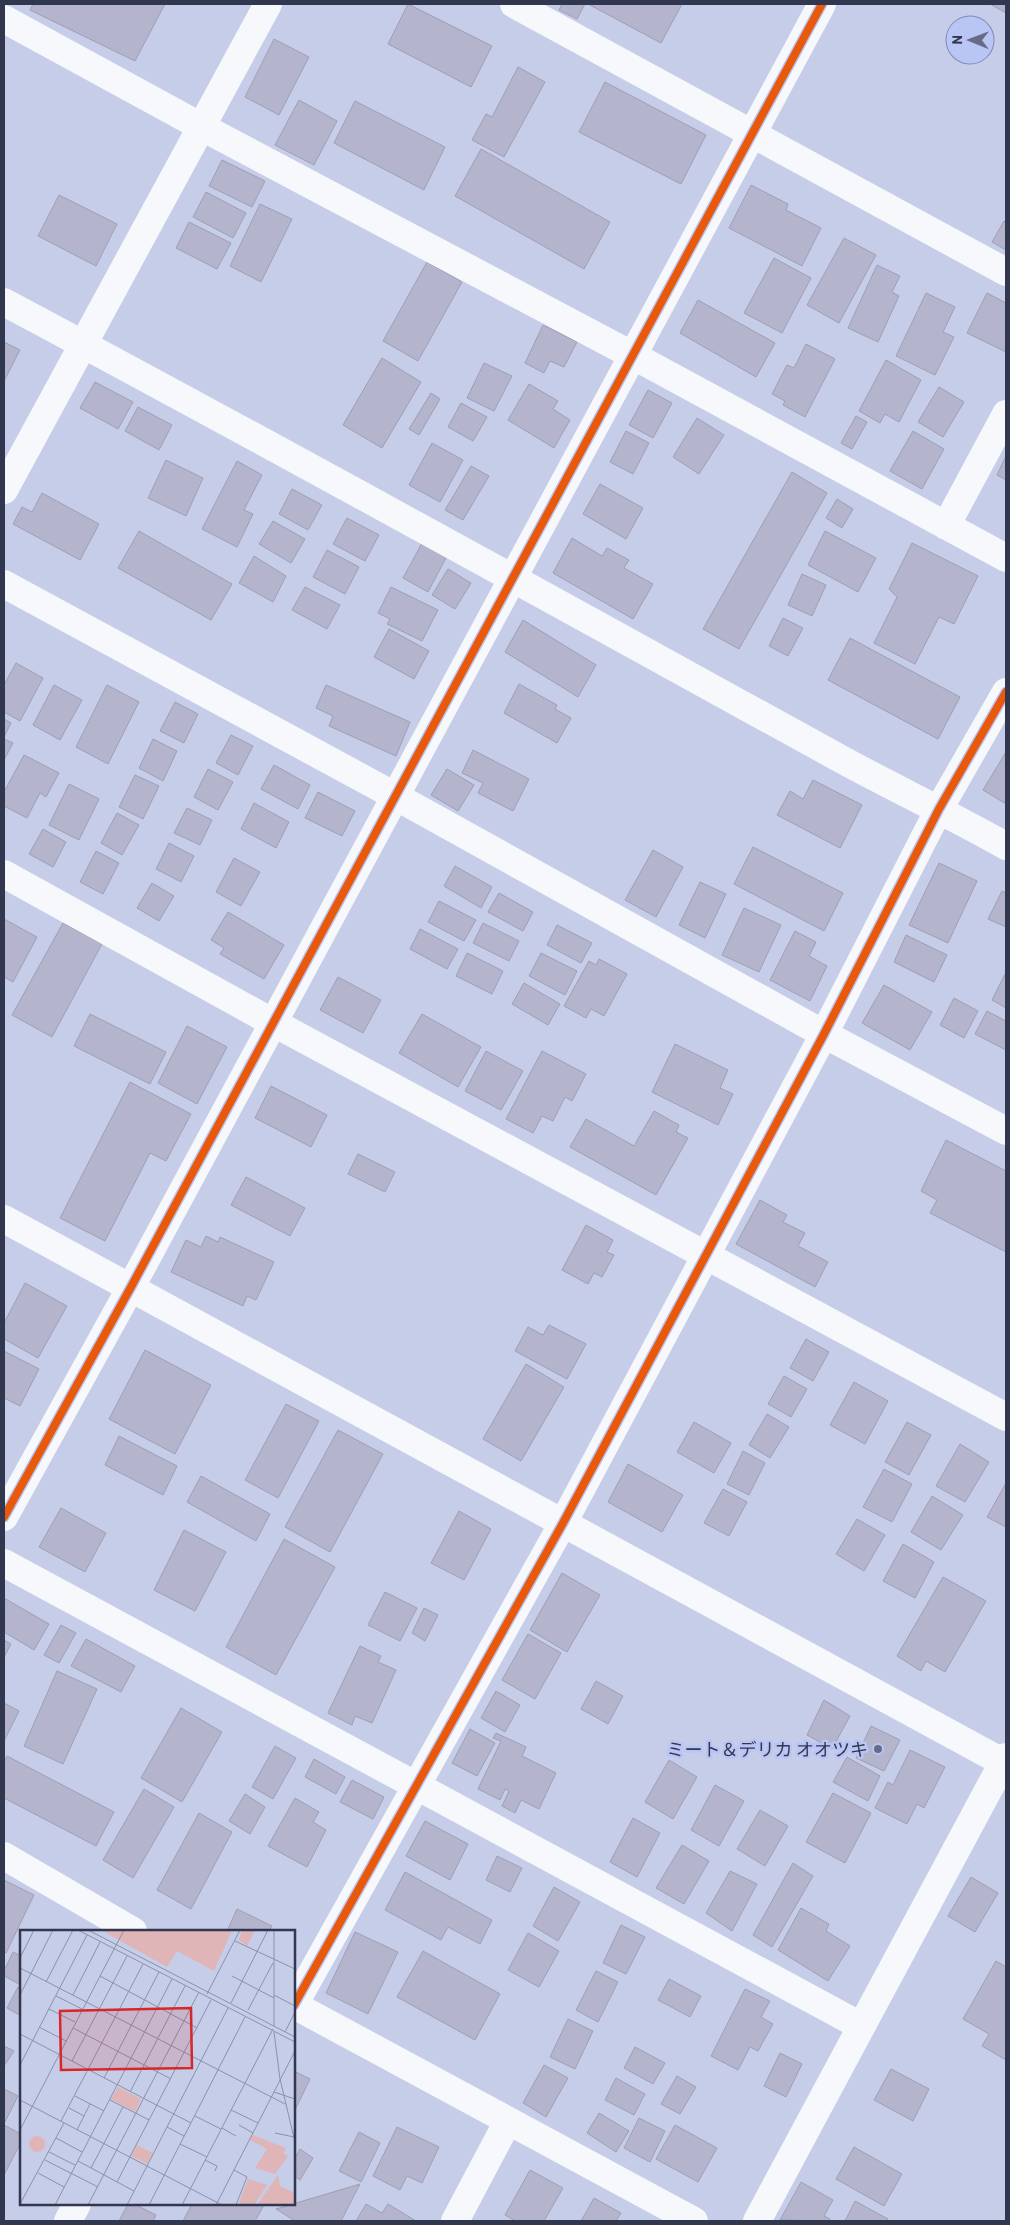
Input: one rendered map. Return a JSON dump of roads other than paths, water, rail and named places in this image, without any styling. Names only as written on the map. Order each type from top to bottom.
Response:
[{"type":"street","points":[[4,490],[200,126],[268,4]]},
{"type":"street","points":[[514,4],[1006,272]]},
{"type":"street","points":[[4,1517],[131,1287],[272,1022],[822,4]]},
{"type":"street","points":[[4,18],[200,126],[632,355],[1006,558]]},
{"type":"street","points":[[4,302],[512,577],[843,760],[1006,846]]},
{"type":"street","points":[[946,526],[1006,414]]},
{"type":"street","points":[[4,584],[395,796],[824,1034],[1006,1131]]},
{"type":"street","points":[[295,2003],[563,1523],[824,1034],[939,809],[1006,692]]},
{"type":"street","points":[[4,874],[272,1022],[1006,1417]]},
{"type":"street","points":[[4,1219],[1005,1761],[757,2221]]},
{"type":"street","points":[[4,1563],[861,2026]]},
{"type":"street","points":[[4,1856],[131,1930]]},
{"type":"street","points":[[295,2006],[694,2221]]},
{"type":"street","points":[[455,2221],[508,2121]]},
{"type":"street","points":[[68,2221],[77,2205]]},
{"type":"place","name":"ミート＆デリカ オオツキ","points":[[878,1749]]}]
